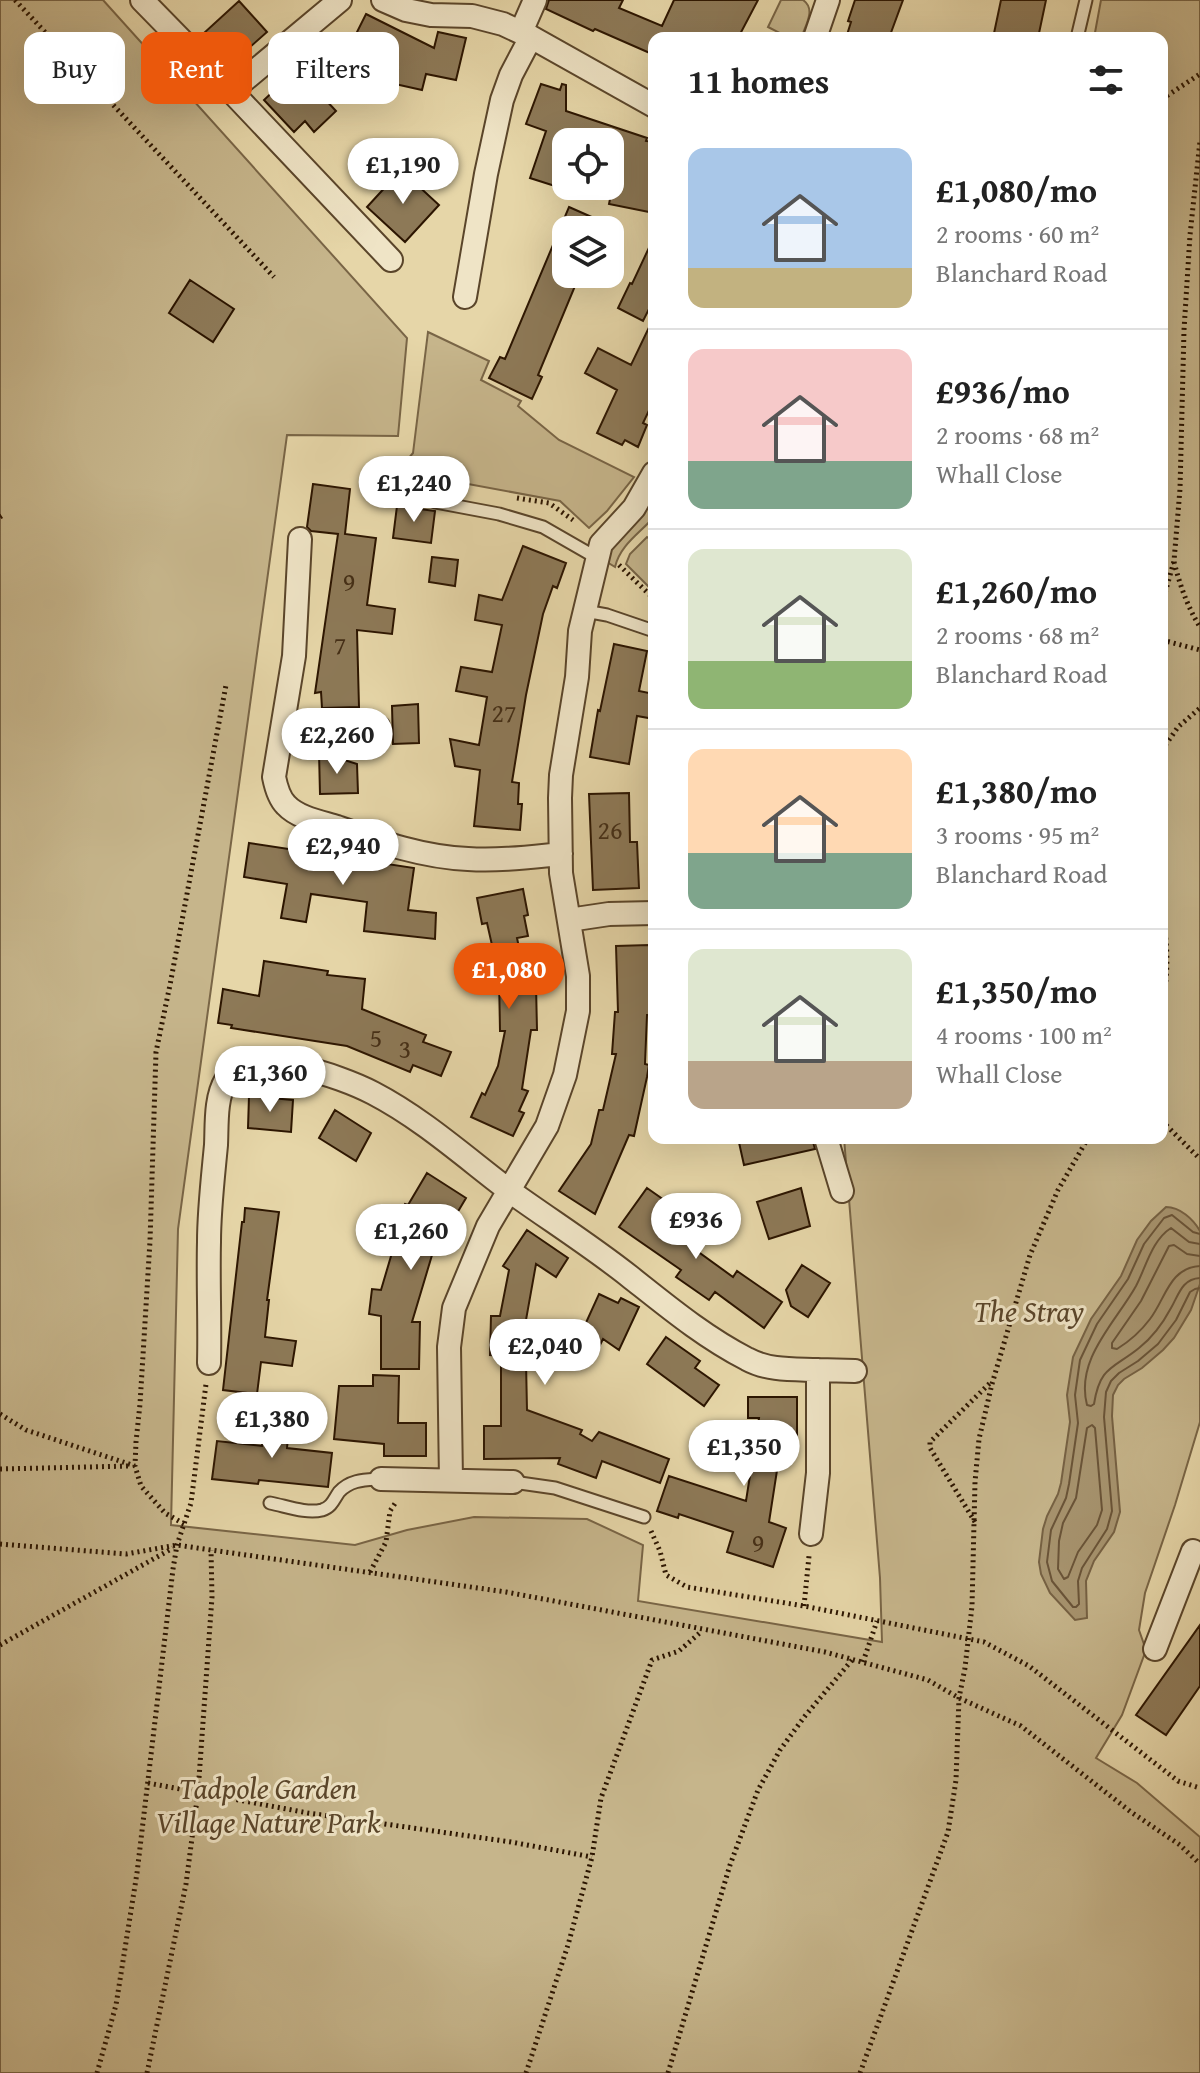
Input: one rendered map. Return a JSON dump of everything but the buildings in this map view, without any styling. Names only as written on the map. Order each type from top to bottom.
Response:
[{"type":"street","points":[[142,0],[173,32]]},
{"type":"street","points":[[252,73],[340,0]]},
{"type":"street","points":[[383,0],[406,10],[431,15],[478,17],[503,24],[648,103]]},
{"type":"street","points":[[465,297],[502,100],[526,35],[535,0]]},
{"type":"street","points":[[817,32],[828,0]]},
{"type":"street","points":[[243,104],[391,260]]},
{"type":"street","points":[[451,1480],[449,1347],[454,1308],[479,1243],[547,1126],[560,1091],[578,1011],[579,987],[563,890],[561,775],[577,677],[579,639],[603,541],[634,508],[648,484]]},
{"type":"street","points":[[300,539],[294,656],[274,777],[286,806],[395,847],[431,855],[484,860],[561,854]]},
{"type":"street","points":[[569,920],[609,914],[648,913]]},
{"type":"street","points":[[209,1363],[209,1241],[220,1095],[234,1071],[247,1065],[265,1064],[315,1071],[382,1098],[418,1121],[683,1319],[748,1360],[781,1369],[855,1371]]},
{"type":"street","points":[[828,1144],[842,1191]]},
{"type":"street","points":[[811,1534],[818,1473],[818,1370]]},
{"type":"street","points":[[381,1479],[513,1482]]},
{"type":"street","points":[[1155,1649],[1198,1545]]},
{"type":"lane","points":[[1078,32],[1086,0]]},
{"type":"lane","points":[[435,502],[499,514],[543,527],[597,558]]},
{"type":"lane","points":[[585,611],[648,629]]},
{"type":"lane","points":[[283,726],[383,724]]},
{"type":"lane","points":[[270,1503],[321,1510],[353,1482],[381,1479]]},
{"type":"lane","points":[[513,1482],[555,1488],[644,1517]]},
{"type":"path","points":[[15,0],[274,277]]},
{"type":"path","points":[[1168,95],[1200,74]]},
{"type":"path","points":[[1168,582],[1174,561],[1180,489],[1184,330],[1200,141]]},
{"type":"path","points":[[1174,561],[1182,592],[1200,627]]},
{"type":"path","points":[[616,577],[619,564],[648,593]]},
{"type":"path","points":[[1168,642],[1200,650]]},
{"type":"path","points":[[184,1524],[165,1513],[149,1496],[141,1486],[135,1466],[150,1241],[156,1052],[226,685]]},
{"type":"path","points":[[1168,741],[1178,727],[1200,708]]},
{"type":"path","points":[[1168,1127],[1200,1159]]},
{"type":"path","points":[[860,2073],[948,1832],[956,1780],[959,1698],[969,1639],[979,1439],[993,1379],[1030,1255],[1058,1190],[1085,1144]]},
{"type":"path","points":[[97,2073],[116,2005],[137,1873],[173,1569],[177,1545],[191,1503],[209,1363]]},
{"type":"path","points":[[975,1523],[930,1448],[930,1442],[993,1379]]},
{"type":"path","points":[[0,1414],[26,1430],[135,1466]]},
{"type":"path","points":[[0,1469],[135,1466]]},
{"type":"path","points":[[370,1572],[386,1542],[390,1511],[408,1480]]},
{"type":"path","points":[[644,1517],[660,1551],[666,1575],[687,1587],[804,1606],[984,1642],[1029,1666],[1178,1781],[1200,1788]]},
{"type":"path","points":[[804,1606],[811,1534]]},
{"type":"path","points":[[0,1544],[126,1554],[177,1545],[506,1592],[825,1652],[863,1662],[928,1680],[1021,1726],[1131,1812],[1180,1845],[1200,1864]]},
{"type":"path","points":[[0,1645],[177,1545]]},
{"type":"path","points":[[147,2073],[186,1884],[198,1792],[212,1597],[211,1550]]},
{"type":"path","points":[[863,1662],[877,1621]]},
{"type":"path","points":[[526,2073],[568,1945],[592,1857],[601,1798],[652,1660],[679,1651],[703,1631]]},
{"type":"path","points":[[668,2073],[730,1865],[758,1790],[780,1750],[852,1660]]},
{"type":"path","points":[[148,1783],[308,1813],[511,1842],[592,1857]]},
{"type":"green space","points":[[0,0],[103,0],[141,42],[141,104],[197,104],[407,338],[398,436],[287,435],[178,1229],[171,1525],[355,1545],[407,1530],[474,1517],[587,1519],[643,1545],[638,1601],[882,1642],[880,1578],[844,1144],[1168,1144],[1168,32],[1095,32],[1101,0],[1200,0],[1200,1422],[1145,1593],[1139,1630],[1146,1650],[1122,1715],[1096,1758],[1137,1783],[1200,1837],[1200,2073],[0,2073]]},
{"type":"green space","points":[[781,0],[803,0],[807,4],[809,17],[803,32],[778,32],[768,27]]},
{"type":"green space","points":[[428,332],[489,361],[481,380],[521,401],[518,406],[559,440],[634,477],[589,528],[560,501],[398,471],[413,453]]},
{"type":"green space","points":[[648,499],[648,523],[626,546],[615,567],[607,562],[610,549]]},
{"type":"green space","points":[[648,538],[648,586],[626,564],[630,554]]},
{"type":"water","points":[[1166,1207],[1186,1214],[1200,1231],[1200,1284],[1191,1310],[1174,1338],[1142,1368],[1124,1379],[1113,1395],[1120,1512],[1114,1532],[1094,1561],[1086,1581],[1087,1618],[1075,1620],[1050,1593],[1039,1562],[1043,1529],[1061,1483],[1070,1422],[1067,1395],[1073,1357],[1091,1319],[1121,1276],[1137,1240]]},
{"type":"park label","name":"The Stray","points":[[1029,1311]]},
{"type":"park label","name":"Tadpole Garden Village Nature Park","points":[[268,1805]]}]
